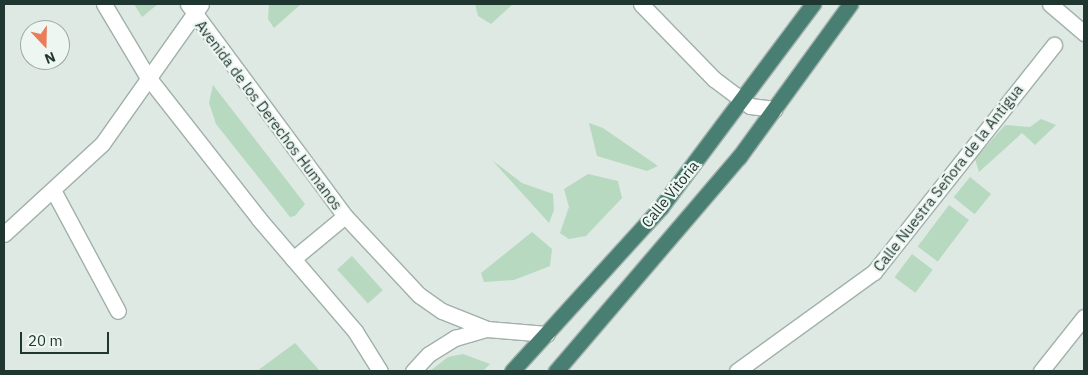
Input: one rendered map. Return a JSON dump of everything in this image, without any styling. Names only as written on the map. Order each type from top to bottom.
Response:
[{"type":"highway","name":"Calle Vitoria","points":[[512,371],[661,207],[742,102],[813,4]]},
{"type":"highway","name":"Calle Vitoria","points":[[556,371],[775,109],[850,4]]},
{"type":"street","points":[[104,4],[147,76],[293,259],[355,331],[380,371]]},
{"type":"street","points":[[641,4],[714,79],[742,102],[758,110],[775,109]]},
{"type":"street","points":[[1050,4],[1082,34]]},
{"type":"street","name":"Avenida de los Derechos Humanos","points":[[4,234],[102,144],[194,7],[345,216],[419,295],[442,311],[487,329],[547,334]]},
{"type":"street","name":"Calle Nuestra Señora de la Antigua","points":[[737,371],[874,272],[1054,45]]},
{"type":"street","points":[[54,190],[118,311]]},
{"type":"street","name":"Avenida de los Derechos Humanos","points":[[293,259],[345,216]]},
{"type":"street","points":[[1041,371],[1084,317]]},
{"type":"street","name":"Avenida de los Derechos Humanos","points":[[413,371],[428,354],[449,342],[487,329]]},
{"type":"green space","points":[[134,4],[158,4],[142,17]]},
{"type":"green space","points":[[269,4],[300,5],[274,28],[268,19]]},
{"type":"green space","points":[[475,4],[513,4],[491,24],[478,16]]},
{"type":"green space","points":[[213,85],[305,204],[295,216],[290,217],[216,124],[209,103]]},
{"type":"green space","points":[[1041,119],[1056,125],[1035,145],[1022,133],[979,172],[975,159],[1005,125],[1030,127]]},
{"type":"green space","points":[[589,123],[603,128],[658,166],[647,171],[597,156]]},
{"type":"green space","points":[[492,160],[522,183],[553,194],[554,210],[549,223]]},
{"type":"green space","points":[[588,174],[618,181],[622,198],[586,236],[569,239],[560,233],[569,207],[564,189]]},
{"type":"green space","points":[[970,177],[991,194],[975,214],[954,197]]},
{"type":"green space","points":[[949,205],[969,220],[938,262],[918,247]]},
{"type":"green space","points":[[532,232],[552,249],[550,266],[514,280],[484,282],[481,273]]},
{"type":"green space","points":[[912,254],[933,270],[915,293],[895,277]]},
{"type":"green space","points":[[352,256],[383,290],[368,304],[337,269]]},
{"type":"green space","points":[[295,343],[320,371],[257,371]]},
{"type":"green space","points":[[463,354],[490,364],[483,371],[430,371],[448,357]]}]
